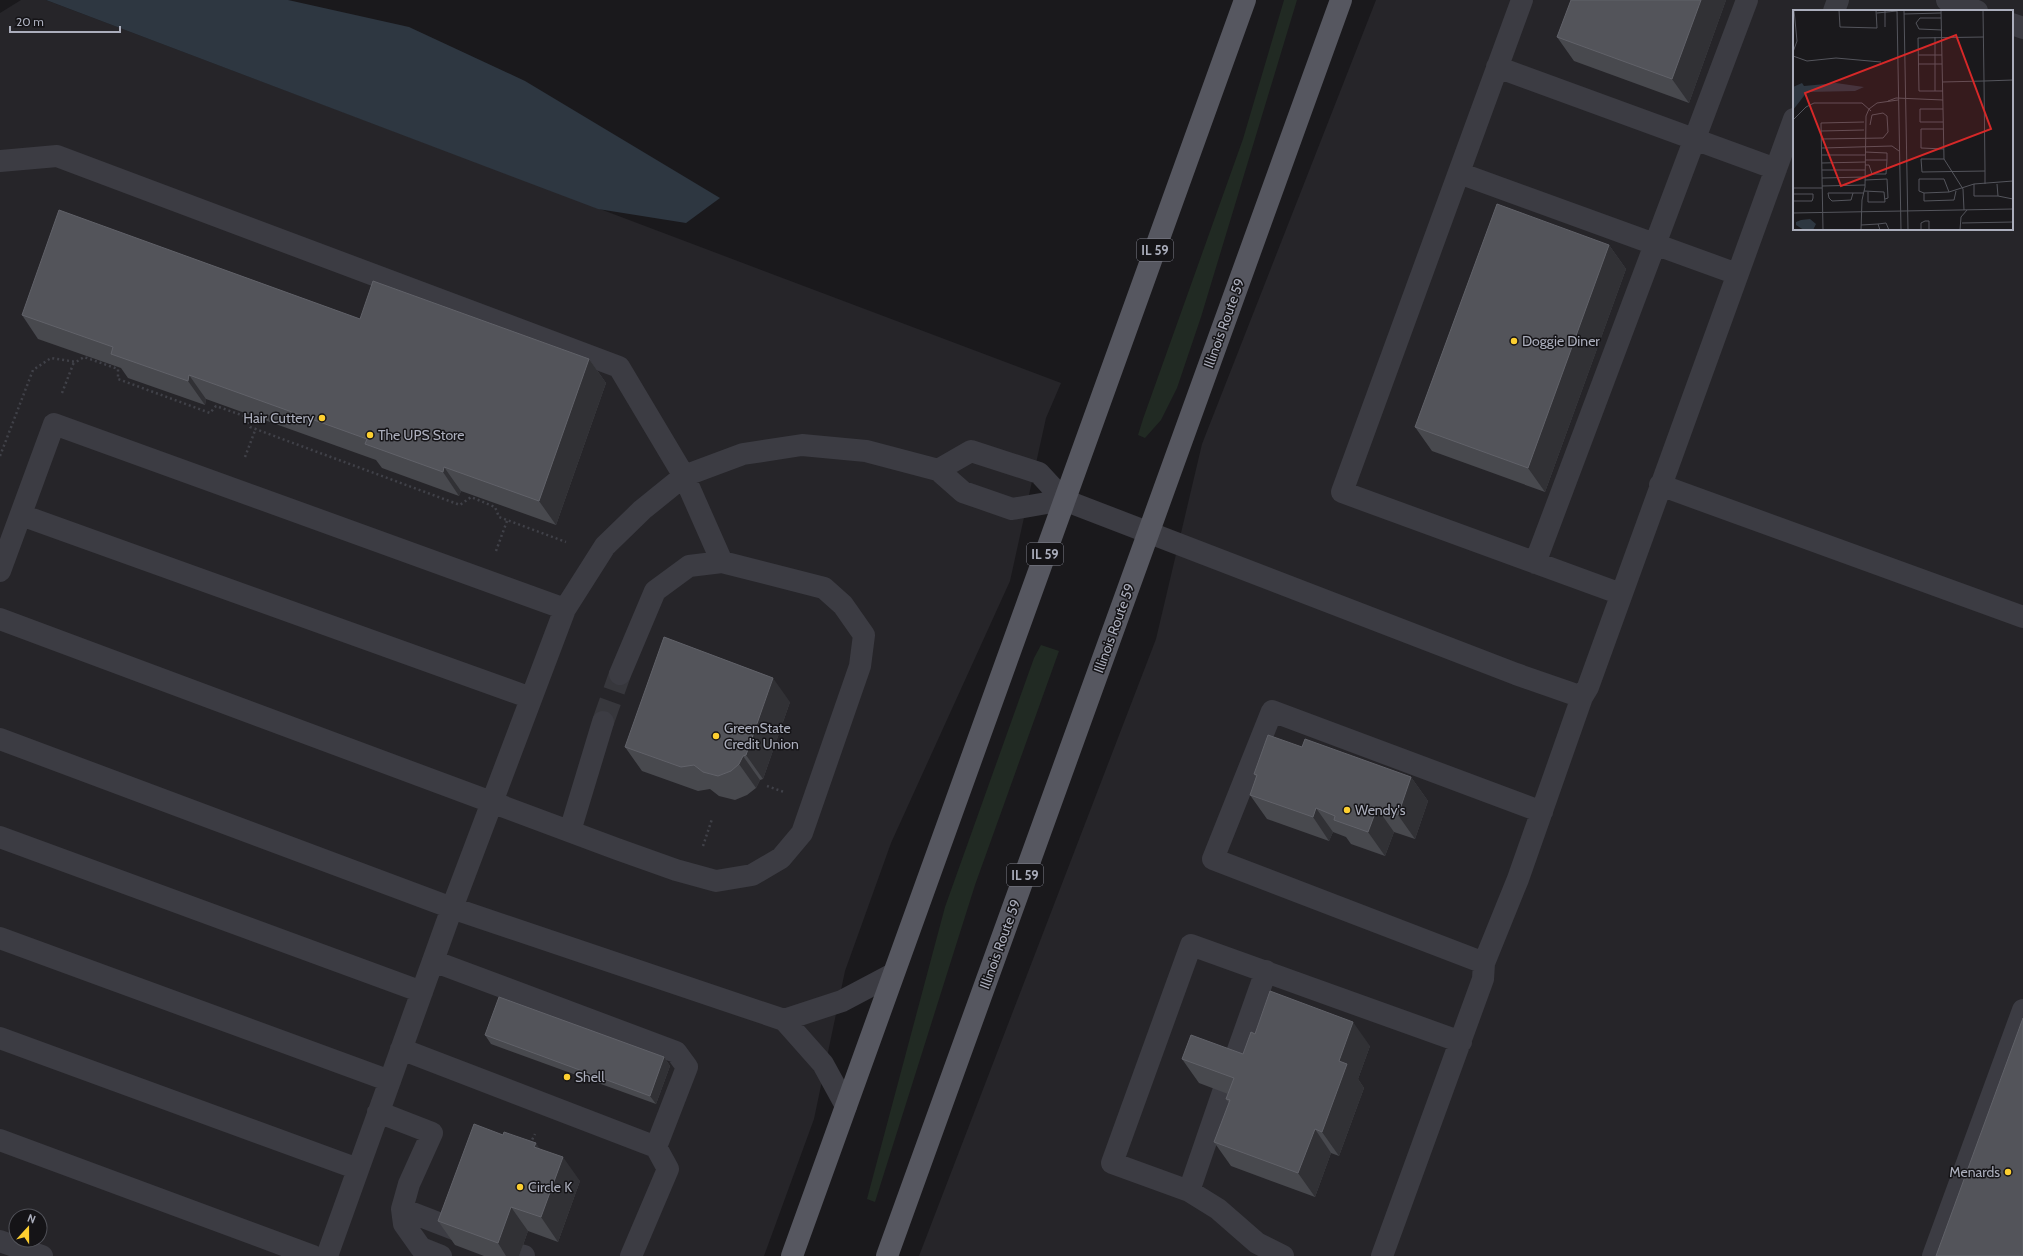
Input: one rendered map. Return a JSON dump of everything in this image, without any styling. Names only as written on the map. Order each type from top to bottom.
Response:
[{"type":"main road","name":"IL 59","points":[[792,1256],[1246,0]]},
{"type":"main road","name":"Illinois Route 59","points":[[886,1256],[1341,0]]},
{"type":"lane","points":[[1522,0],[1342,492],[1621,594]]},
{"type":"lane","points":[[1535,563],[1746,0]]},
{"type":"lane","points":[[1834,10],[1838,0]]},
{"type":"lane","points":[[1947,0],[1974,10]]},
{"type":"lane","points":[[2013,24],[2023,28]]},
{"type":"lane","points":[[1497,67],[1695,138],[1776,169]]},
{"type":"lane","points":[[1382,1256],[1483,979],[1484,963],[1518,879],[1582,698],[1588,687],[1793,122]]},
{"type":"lane","points":[[0,161],[57,156],[619,367],[684,476],[722,562]]},
{"type":"lane","points":[[1459,173],[1737,274]]},
{"type":"lane","points":[[0,571],[54,424],[565,609]]},
{"type":"lane","points":[[327,1256],[452,908],[565,609],[605,546],[642,510],[684,476],[743,454],[802,445],[866,451],[938,470],[963,492],[1012,509],[1064,500]]},
{"type":"lane","points":[[938,470],[971,451],[1039,473],[1064,500],[1148,534],[1582,698]]},
{"type":"lane","points":[[1660,485],[2023,616]]},
{"type":"lane","points":[[21,515],[531,698]]},
{"type":"lane","points":[[0,619],[668,867],[716,881],[752,875],[781,858],[802,833],[860,666],[864,635],[843,605],[824,588],[722,562],[689,566],[656,591],[620,674]]},
{"type":"lane","points":[[1484,963],[1213,859],[1272,710],[1542,812]]},
{"type":"lane","points":[[570,831],[603,722]]},
{"type":"lane","points":[[0,739],[452,908],[784,1020],[823,1064],[846,1106]]},
{"type":"lane","points":[[0,837],[422,992]]},
{"type":"lane","points":[[0,938],[390,1081]]},
{"type":"lane","points":[[1283,1256],[1258,1243],[1218,1208],[1189,1191],[1112,1163],[1191,945],[1461,1042]]},
{"type":"lane","points":[[433,960],[676,1052],[687,1066],[656,1147]]},
{"type":"lane","points":[[1232,1067],[1266,971]]},
{"type":"lane","points":[[784,1020],[842,1001],[894,974]]},
{"type":"lane","points":[[1933,1256],[2023,1010]]},
{"type":"lane","points":[[0,1038],[358,1169]]},
{"type":"lane","points":[[401,1049],[656,1147],[668,1169],[631,1256]]},
{"type":"lane","points":[[1189,1191],[1223,1092]]},
{"type":"lane","points":[[378,1112],[432,1133],[409,1184],[402,1209],[404,1224],[421,1248],[440,1256]]},
{"type":"lane","points":[[0,1140],[313,1256]]},
{"type":"lane","points":[[402,1209],[459,1230]]},
{"type":"lane","points":[[0,1241],[42,1256]]},
{"type":"path","points":[[0,456],[33,370],[51,358],[74,362],[84,357],[118,369],[118,379],[210,413],[216,406],[247,417],[250,427],[460,505],[471,497],[495,507],[499,517],[507,521],[566,542]]},
{"type":"path","points":[[62,393],[74,362]]},
{"type":"path","points":[[245,457],[256,428]]},
{"type":"path","points":[[496,550],[507,521]]},
{"type":"path","points":[[700,852],[712,820]]},
{"type":"path","points":[[528,1149],[536,1129]]},
{"type":"shaded area","points":[[21,0],[46,0],[1061,383],[1046,418],[1010,581],[891,843],[845,971],[814,1119],[764,1256],[0,1256],[0,13]]},
{"type":"shaded area","points":[[46,0],[288,0],[409,27],[525,81],[720,198],[686,223],[598,209]]},
{"type":"shaded area","points":[[1284,0],[1297,0],[1201,317],[1177,388],[1161,420],[1145,438],[1138,435],[1143,419],[1243,139]]},
{"type":"shaded area","points":[[1376,0],[2023,0],[2023,1256],[919,1256],[1156,639],[1202,444]]},
{"type":"shaded area","points":[[1041,645],[1059,651],[975,885],[875,1202],[867,1199],[945,907],[1034,658]]},
{"type":"building","points":[[1571,0],[1701,0],[1672,79],[1557,37]]},
{"type":"building","points":[[1497,204],[1609,245],[1528,468],[1415,427]]},
{"type":"building","points":[[59,210],[360,319],[373,281],[589,359],[539,501],[444,467],[443,472],[365,444],[367,439],[189,375],[188,381],[111,354],[113,347],[22,315]]},
{"type":"building","name":"GreenState Credit Union","points":[[664,637],[773,678],[746,755],[743,756],[739,764],[731,771],[718,776],[703,772],[694,765],[681,767],[625,747]]},
{"type":"building","points":[[1268,735],[1302,747],[1305,739],[1411,777],[1398,815],[1377,808],[1368,832],[1334,820],[1335,816],[1316,808],[1313,817],[1250,795],[1257,775],[1254,774]]},
{"type":"building","points":[[1270,991],[1353,1022],[1339,1061],[1347,1064],[1322,1132],[1315,1129],[1298,1173],[1214,1142],[1230,1100],[1226,1099],[1234,1078],[1182,1059],[1191,1035],[1243,1054],[1251,1032],[1255,1034]]},
{"type":"building","points":[[499,997],[664,1057],[650,1096],[485,1035]]},
{"type":"building","points":[[2023,1018],[2023,1256],[1936,1256]]},
{"type":"building","points":[[474,1124],[503,1135],[504,1132],[536,1143],[534,1147],[563,1157],[541,1217],[511,1207],[498,1243],[438,1221]]},
{"type":"tunnel","points":[[603,722],[620,674]]},
{"type":"place","name":"Doggie Diner","points":[[1514,341]]},
{"type":"place","name":"Hair Cuttery","points":[[322,418]]},
{"type":"place","name":"The UPS Store","points":[[370,435]]},
{"type":"place","name":"GreenState Credit Union","points":[[716,736]]},
{"type":"place","name":"Wendy's","points":[[1347,810]]},
{"type":"place","name":"Shell","points":[[567,1077]]},
{"type":"place","name":"Menards","points":[[2008,1172]]},
{"type":"place","name":"Circle K","points":[[520,1187]]}]
